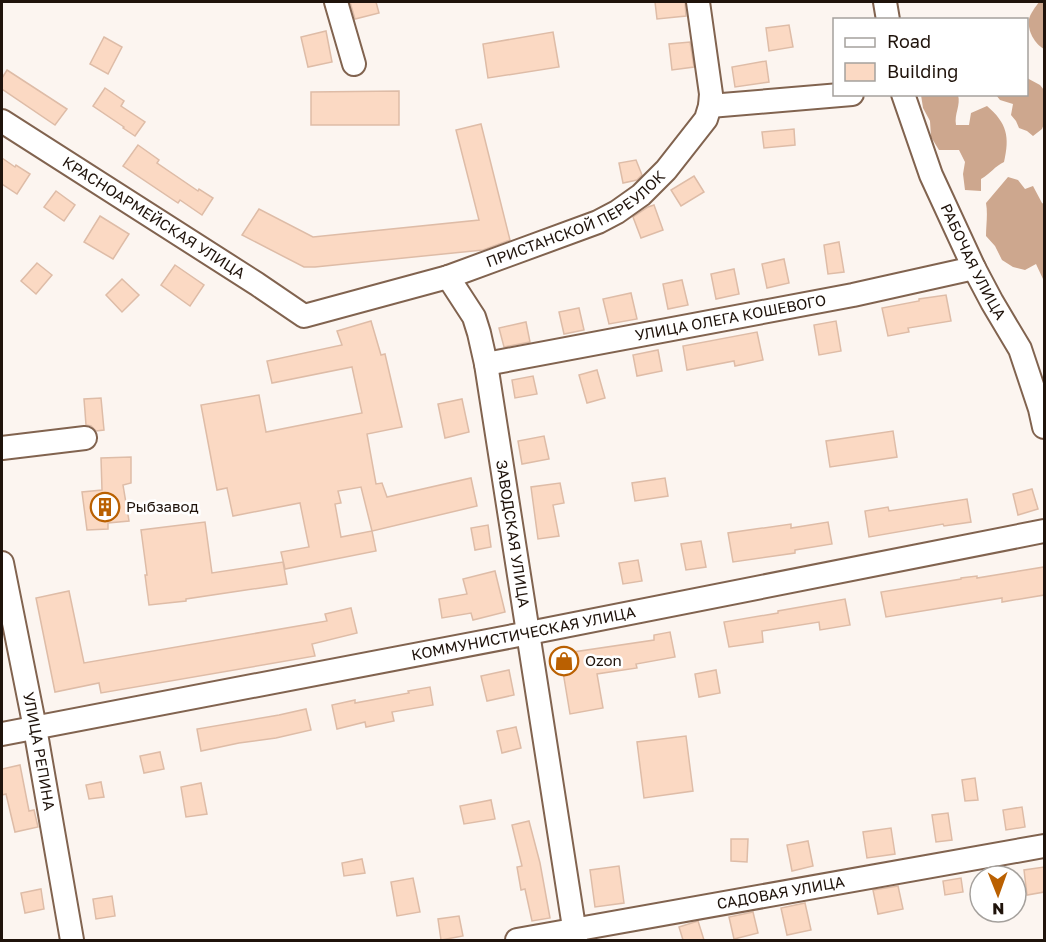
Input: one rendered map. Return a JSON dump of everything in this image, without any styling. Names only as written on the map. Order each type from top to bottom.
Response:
[{"type":"street","points":[[336,2],[354,64]]},
{"type":"street","points":[[698,2],[711,94],[710,106],[833,96]]},
{"type":"street","points":[[885,2],[888,18]]},
{"type":"street","name":"РАБОЧАЯ УЛИЦА","points":[[904,96],[931,175],[974,268],[1020,349],[1044,427]]},
{"type":"street","name":"ПРИСТАНСКОЙ ПЕРЕУЛОК","points":[[304,316],[448,277],[598,222],[641,195],[666,170],[706,119],[710,106]]},
{"type":"street","name":"КРАСНОАРМЕЙСКАЯ УЛИЦА","points":[[2,121],[304,316]]},
{"type":"street","name":"УЛИЦА ОЛЕГА КОШЕВОГО","points":[[486,364],[853,295],[974,268]]},
{"type":"street","name":"ЗАВОДСКАЯ УЛИЦА","points":[[448,277],[474,317],[486,364],[576,935]]},
{"type":"street","points":[[2,447],[85,438]]},
{"type":"street","name":"КОММУНИСТИЧЕСКАЯ УЛИЦА","points":[[2,734],[1044,531]]},
{"type":"street","name":"УЛИЦА РЕПИНА","points":[[2,563],[35,728],[72,940]]},
{"type":"street","name":"САДОВАЯ УЛИЦА","points":[[517,940],[576,935],[1044,846]]},
{"type":"shaded area","points":[[1039,2],[1044,2],[1044,49],[1032,37],[1029,28],[1029,19]]},
{"type":"shaded area","points":[[1028,79],[1040,85],[1044,90],[1042,129],[1033,136],[1019,128],[1011,115],[1013,104],[1000,100],[997,96],[1028,96]]},
{"type":"shaded area","points":[[921,96],[958,96],[956,125],[969,125],[971,113],[987,106],[999,118],[1007,138],[1004,162],[981,179],[981,191],[965,190],[963,174],[965,162],[959,150],[939,150],[931,137],[930,121],[923,108]]},
{"type":"shaded area","points":[[1008,177],[1018,180],[1025,189],[1033,186],[1044,204],[1044,279],[1036,264],[1025,270],[1013,267],[1002,260],[995,246],[986,236],[986,203]]},
{"type":"building","points":[[350,2],[376,2],[379,13],[355,19]]},
{"type":"building","points":[[655,2],[685,2],[686,16],[657,19]]},
{"type":"building","points":[[789,25],[793,47],[769,51],[766,28]]},
{"type":"building","points":[[326,31],[332,62],[308,67],[301,37]]},
{"type":"building","points":[[553,32],[559,67],[488,78],[483,44]]},
{"type":"building","points":[[104,37],[122,47],[108,74],[90,64]]},
{"type":"building","points":[[690,42],[694,67],[672,70],[669,44]]},
{"type":"building","points":[[766,61],[769,82],[735,87],[732,67]]},
{"type":"building","points":[[7,70],[67,109],[55,125],[2,89],[2,78]]},
{"type":"building","points":[[105,88],[124,101],[121,106],[145,122],[135,136],[93,106]]},
{"type":"building","points":[[399,91],[399,125],[311,125],[311,92]]},
{"type":"building","points":[[481,124],[510,240],[483,250],[304,267],[242,235],[259,209],[313,237],[479,220],[456,130]]},
{"type":"building","points":[[794,129],[795,145],[764,148],[762,132]]},
{"type":"building","points":[[138,145],[159,160],[157,163],[198,191],[199,189],[213,198],[202,215],[180,200],[178,203],[123,166]]},
{"type":"building","points":[[2,158],[30,174],[17,194],[2,184]]},
{"type":"building","points":[[636,160],[642,175],[637,180],[623,183],[619,163]]},
{"type":"building","points":[[694,176],[704,192],[681,206],[671,190]]},
{"type":"building","points":[[56,191],[75,205],[64,221],[44,207]]},
{"type":"building","points":[[654,205],[663,230],[641,238],[633,217]]},
{"type":"building","points":[[100,216],[129,234],[113,259],[84,242]]},
{"type":"building","points":[[839,242],[844,272],[828,274],[824,245]]},
{"type":"building","points":[[784,259],[789,283],[767,288],[762,264]]},
{"type":"building","points":[[37,263],[52,275],[36,294],[21,281]]},
{"type":"building","points":[[175,265],[204,285],[190,306],[161,285]]},
{"type":"building","points":[[734,269],[739,294],[716,299],[711,274]]},
{"type":"building","points":[[122,279],[139,295],[122,312],[106,295]]},
{"type":"building","points":[[682,280],[688,305],[668,309],[663,284]]},
{"type":"building","points":[[631,293],[637,319],[609,324],[603,299]]},
{"type":"building","points":[[946,295],[951,321],[908,328],[909,332],[888,336],[882,308]]},
{"type":"building","points":[[579,308],[584,330],[564,334],[559,312]]},
{"type":"building","points":[[371,321],[381,355],[385,354],[402,427],[367,434],[376,484],[382,483],[387,497],[471,478],[477,506],[372,531],[376,551],[285,569],[281,552],[309,547],[300,503],[233,516],[227,488],[217,490],[201,405],[259,395],[266,432],[362,413],[352,367],[272,383],[267,361],[342,345],[337,331]],"holes":[[[361,487],[372,531],[341,537],[335,504],[341,503],[338,491]]]},
{"type":"building","points":[[836,321],[841,351],[819,355],[814,325]]},
{"type":"building","points":[[526,322],[530,342],[504,347],[499,328]]},
{"type":"building","points":[[757,332],[763,360],[735,366],[734,361],[687,370],[683,346]]},
{"type":"building","points":[[658,350],[662,371],[637,376],[633,355]]},
{"type":"building","points":[[597,370],[605,398],[587,403],[579,375]]},
{"type":"building","points":[[533,376],[537,394],[515,398],[512,380]]},
{"type":"building","points":[[101,398],[104,430],[96,431],[86,425],[84,399]]},
{"type":"building","points":[[462,399],[469,432],[445,438],[438,404]]},
{"type":"building","points":[[893,431],[897,457],[830,467],[826,441]]},
{"type":"building","points":[[544,436],[549,459],[522,464],[518,441]]},
{"type":"building","name":"Рыбзавод","points":[[131,457],[131,483],[123,485],[129,521],[108,523],[108,529],[87,530],[82,492],[102,490],[101,458]]},
{"type":"building","points":[[665,478],[668,496],[635,501],[632,483]]},
{"type":"building","points":[[560,483],[564,503],[553,505],[559,536],[538,539],[531,487]]},
{"type":"building","points":[[1032,489],[1038,509],[1018,515],[1013,494]]},
{"type":"building","points":[[967,499],[971,522],[944,526],[943,524],[869,537],[865,511],[888,507],[889,511]]},
{"type":"building","points":[[205,522],[212,573],[283,562],[287,584],[149,605],[141,530]]},
{"type":"building","points":[[828,522],[832,544],[795,550],[795,553],[733,562],[728,533],[791,524],[791,528]]},
{"type":"building","points":[[488,525],[491,547],[475,550],[471,528]]},
{"type":"building","points":[[701,541],[706,567],[686,570],[681,544]]},
{"type":"building","points":[[638,560],[642,581],[623,584],[619,563]]},
{"type":"building","points":[[1044,567],[1044,595],[1002,602],[1002,598],[886,617],[881,592]]},
{"type":"building","points":[[495,571],[505,612],[473,620],[471,613],[442,618],[439,599],[467,594],[463,579]]},
{"type":"building","points":[[69,591],[84,663],[327,621],[325,614],[351,608],[357,633],[312,644],[315,656],[101,693],[99,683],[55,692],[36,598]]},
{"type":"building","points":[[845,599],[850,625],[820,630],[819,622],[762,631],[763,642],[729,647],[724,622]]},
{"type":"building","points":[[670,632],[675,657],[636,664],[637,668],[597,674],[603,708],[570,714],[560,654],[654,640],[654,635]]},
{"type":"building","points":[[509,670],[514,695],[487,701],[481,676]]},
{"type":"building","points":[[716,670],[720,693],[699,697],[695,674]]},
{"type":"building","points":[[430,687],[433,705],[392,712],[394,721],[366,727],[365,722],[337,729],[332,705],[355,700],[355,703]]},
{"type":"building","points":[[306,709],[311,730],[201,751],[197,729]]},
{"type":"building","points":[[516,727],[521,748],[502,753],[497,731]]},
{"type":"building","points":[[686,736],[693,791],[644,798],[637,742]]},
{"type":"building","points":[[160,752],[164,769],[144,773],[140,756]]},
{"type":"building","points":[[20,765],[29,811],[34,810],[38,827],[15,832],[6,794],[2,795],[2,769]]},
{"type":"building","points":[[975,778],[978,800],[965,801],[962,780]]},
{"type":"building","points":[[101,782],[104,797],[89,799],[86,785]]},
{"type":"building","points":[[201,783],[207,814],[186,817],[181,787]]},
{"type":"building","points":[[491,800],[495,819],[464,824],[460,806]]},
{"type":"building","points":[[1022,807],[1025,827],[1006,830],[1003,810]]},
{"type":"building","points":[[948,813],[952,840],[936,842],[932,815]]},
{"type":"building","points":[[529,821],[540,863],[550,918],[532,921],[525,889],[521,890],[517,867],[522,866],[512,825]]},
{"type":"building","points":[[891,828],[895,854],[867,858],[863,832]]},
{"type":"building","points":[[731,839],[748,839],[747,862],[731,861]]},
{"type":"building","points":[[808,841],[813,866],[792,871],[787,845]]},
{"type":"building","points":[[362,859],[365,873],[344,876],[342,863]]},
{"type":"building","points":[[619,866],[624,903],[595,907],[590,870]]},
{"type":"building","points":[[1044,867],[1044,892],[1028,895],[1028,869]]},
{"type":"building","points":[[413,878],[420,912],[397,916],[391,882]]},
{"type":"building","points":[[961,878],[963,892],[945,895],[943,881]]},
{"type":"building","points":[[898,886],[903,909],[878,914],[873,890]]},
{"type":"building","points":[[41,889],[44,909],[25,913],[21,893]]},
{"type":"building","points":[[112,896],[115,916],[96,919],[93,899]]},
{"type":"building","points":[[805,903],[811,930],[787,935],[781,908]]},
{"type":"building","points":[[753,912],[758,933],[734,939],[729,917]]},
{"type":"building","points":[[459,916],[463,936],[441,940],[438,919]]},
{"type":"building","points":[[698,921],[704,940],[683,940],[679,927]]},
{"type":"place","name":"Рыбзавод","points":[[105,507]]},
{"type":"place","name":"Ozon","points":[[564,661]]}]
